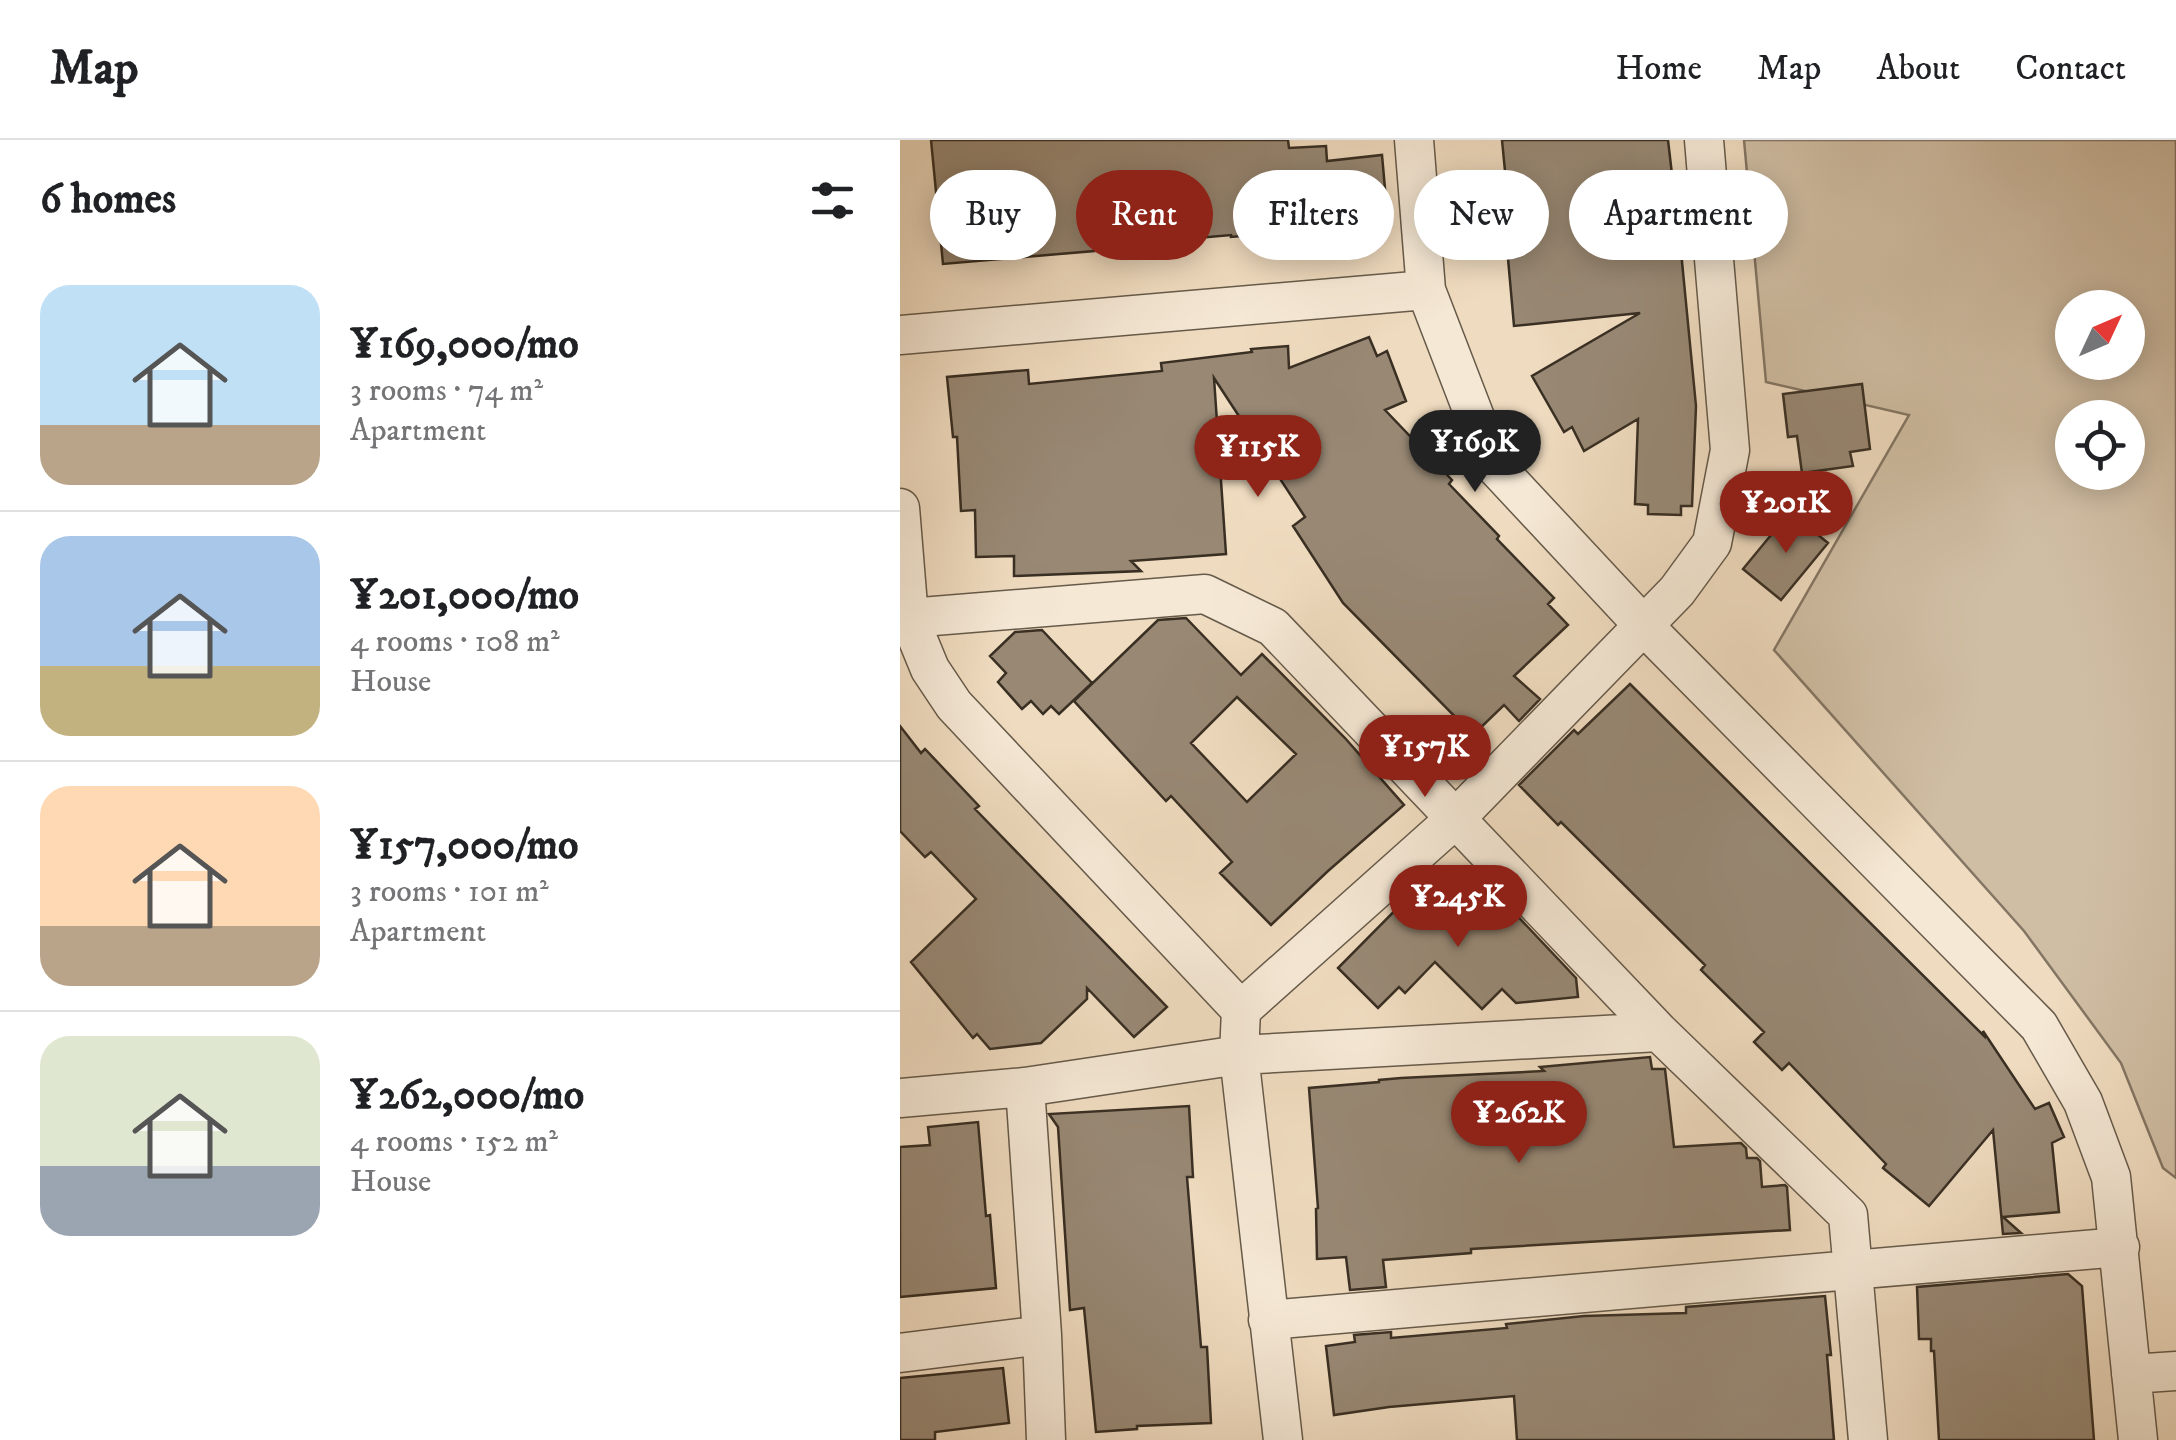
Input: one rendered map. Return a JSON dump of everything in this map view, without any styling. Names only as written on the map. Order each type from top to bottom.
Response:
[{"type":"street","points":[[1414,140],[1426,290],[1492,464],[1644,626],[2039,1026],[2083,1102],[2111,1176],[2138,1440]]},
{"type":"street","points":[[1241,1010],[1455,819],[1644,626],[1712,542],[1730,450],[1704,140]]},
{"type":"street","points":[[900,336],[1426,290]]},
{"type":"street","points":[[900,508],[909,618],[930,669],[954,705],[1241,1010],[1240,1055],[1282,1440]]},
{"type":"street","points":[[909,618],[1205,594],[1273,627],[1659,1032],[1848,1215],[1868,1440]]},
{"type":"street","points":[[900,1098],[1025,1087],[1240,1055],[1659,1032]]},
{"type":"street","points":[[1025,1087],[1046,1440]]},
{"type":"street","points":[[1268,1320],[2120,1247]]},
{"type":"street","points":[[900,1352],[1042,1334]]},
{"type":"street","points":[[2132,1374],[2176,1371]]},
{"type":"shaded area","points":[[1744,140],[2176,140],[2176,1178],[2163,1168],[2121,1063],[2024,931],[1774,650],[1909,415],[1766,382],[1755,260],[1788,260],[1788,170],[1747,170]]},
{"type":"building","points":[[931,140],[1288,140],[1289,148],[1326,146],[1327,161],[1382,155],[1383,170],[1233,170],[1231,237],[1213,237],[1213,170],[1076,170],[1076,253],[1056,254],[1056,170],[934,170]]},
{"type":"building","points":[[1502,140],[1668,140],[1671,170],[1569,170],[1569,260],[1682,260],[1696,406],[1692,506],[1681,506],[1681,515],[1648,514],[1648,505],[1635,504],[1638,419],[1584,451],[1572,427],[1564,432],[1532,376],[1640,313],[1514,326],[1508,260],[1549,260],[1549,170],[1505,170]]},
{"type":"building","points":[[943,260],[989,260],[943,264]]},
{"type":"building","points":[[1369,337],[1377,356],[1387,351],[1406,401],[1385,410],[1452,480],[1449,484],[1554,598],[1548,604],[1568,625],[1514,676],[1540,699],[1519,721],[1504,705],[1473,735],[1343,603],[1293,526],[1305,517],[1214,378],[1226,554],[1131,561],[1141,571],[1014,576],[1014,556],[976,557],[975,510],[961,511],[957,437],[953,437],[947,377],[1028,370],[1029,384],[1162,371],[1161,363],[1288,346],[1289,368]]},
{"type":"building","points":[[1862,384],[1870,449],[1850,452],[1853,466],[1802,473],[1797,436],[1788,437],[1783,394]]},
{"type":"building","points":[[1790,512],[1828,543],[1781,600],[1743,569]]},
{"type":"building","points":[[1186,618],[1241,675],[1262,654],[1404,805],[1271,925],[1220,873],[1232,862],[1171,796],[1166,801],[1074,701],[1158,620]],"holes":[[[1237,697],[1296,754],[1247,802],[1191,743]]]},
{"type":"building","points":[[1042,630],[1092,683],[1059,714],[1051,706],[1043,714],[1031,701],[1022,709],[998,682],[1006,673],[990,656],[1015,632]]},
{"type":"building","points":[[1630,684],[1984,1036],[1983,1031],[2035,1109],[2049,1103],[2064,1137],[2052,1143],[2059,1212],[2003,1217],[2021,1233],[2003,1234],[1993,1130],[1929,1206],[1883,1168],[1886,1164],[1789,1063],[1782,1070],[1754,1042],[1764,1032],[1701,970],[1705,965],[1519,785],[1574,730],[1578,734]]},
{"type":"building","points":[[900,726],[921,753],[925,749],[979,806],[975,809],[1167,1007],[1134,1037],[1087,988],[1087,999],[1041,1043],[990,1049],[977,1034],[973,1038],[911,962],[976,899],[931,852],[925,857],[900,831]]},
{"type":"building","points":[[1438,867],[1470,900],[1476,893],[1497,913],[1506,904],[1576,978],[1578,997],[1516,1003],[1502,989],[1482,1009],[1435,962],[1405,993],[1399,987],[1378,1008],[1338,968]]},
{"type":"building","points":[[1650,1057],[1652,1069],[1665,1069],[1674,1147],[1741,1143],[1747,1158],[1760,1161],[1762,1187],[1787,1187],[1790,1230],[1471,1249],[1471,1253],[1383,1260],[1386,1287],[1350,1290],[1346,1257],[1317,1259],[1318,1208],[1309,1088],[1401,1078],[1544,1071],[1540,1067]]},
{"type":"building","points":[[1189,1106],[1193,1177],[1187,1177],[1201,1347],[1207,1347],[1211,1423],[1096,1432],[1084,1308],[1070,1310],[1058,1127],[1049,1114]]},
{"type":"building","points":[[978,1122],[996,1288],[900,1297],[900,1147],[930,1145],[928,1127]]},
{"type":"building","points":[[2068,1274],[2082,1286],[2094,1440],[1939,1440],[1934,1351],[1931,1339],[1919,1339],[1917,1287]]},
{"type":"building","points":[[1825,1296],[1834,1440],[1517,1440],[1514,1396],[1334,1415],[1326,1346],[1355,1342],[1354,1335],[1391,1332],[1391,1338],[1507,1328],[1506,1324],[1584,1316],[1686,1313],[1686,1307]]},
{"type":"building","points":[[1003,1368],[1009,1423],[935,1432],[935,1440],[900,1440],[900,1378]]}]
